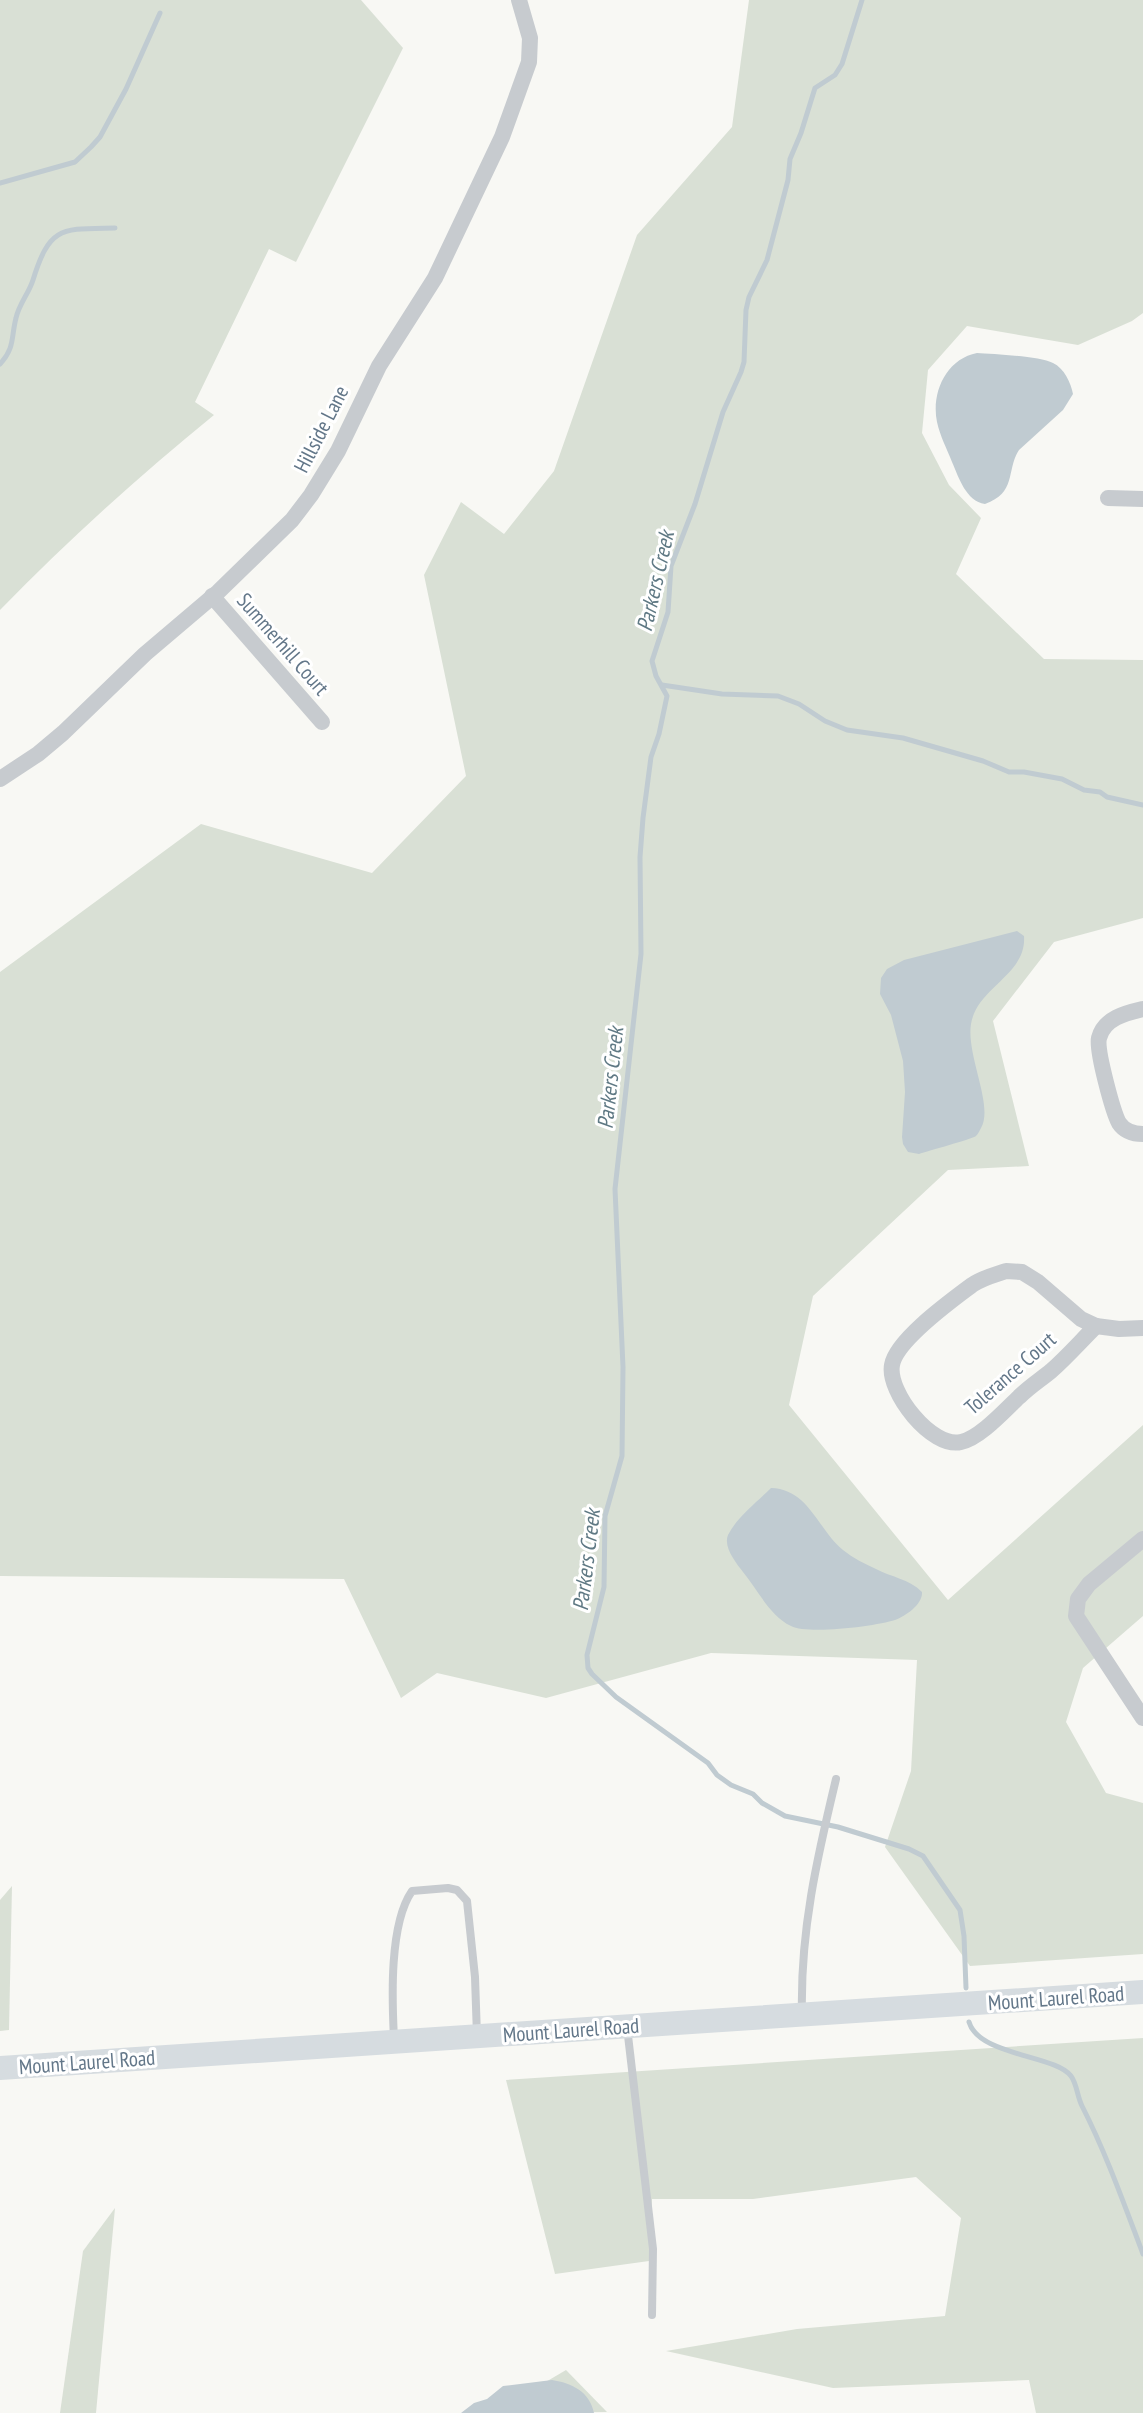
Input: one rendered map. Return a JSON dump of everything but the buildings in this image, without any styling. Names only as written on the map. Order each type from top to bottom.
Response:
[{"type":"main road","name":"Mount Laurel Road","points":[[0,2068],[1143,1992]]},
{"type":"street","name":"Hillside Lane","points":[[0,779],[38,754],[63,733],[145,654],[212,596],[292,520],[311,495],[338,451],[379,366],[435,278],[502,137],[529,62],[530,46],[519,0]]},
{"type":"street","points":[[1108,498],[1143,499]]},
{"type":"street","name":"Summerhill Court","points":[[212,596],[322,722]]},
{"type":"street","points":[[1143,1010],[1120,1015],[1099,1037],[1099,1055],[1120,1124],[1131,1134],[1143,1134]]},
{"type":"street","name":"Tolerance Court","points":[[1096,1326],[1050,1371],[990,1423],[962,1442],[947,1442],[933,1435],[903,1401],[892,1379],[892,1364],[899,1349],[910,1335],[973,1285],[1006,1271],[1022,1272],[1081,1319],[1096,1326],[1119,1329],[1143,1328]]},
{"type":"street","points":[[1143,1539],[1089,1584],[1078,1599],[1076,1616],[1143,1718]]},
{"type":"lane","points":[[802,2015],[801,1971],[809,1899],[836,1779]]},
{"type":"lane","points":[[394,2042],[392,1990],[399,1925],[404,1903],[412,1891],[448,1888],[457,1890],[467,1901],[475,1977],[477,2036]]},
{"type":"lane","points":[[627,2026],[653,2248],[652,2315]]},
{"type":"shaded area","points":[[0,0],[361,0],[403,48],[296,262],[269,249],[195,402],[214,415],[104,510],[0,610]]},
{"type":"shaded area","points":[[749,0],[1143,0],[1143,313],[1132,321],[1078,345],[967,326],[928,370],[922,433],[949,485],[981,518],[956,574],[1044,659],[1143,660],[1143,918],[1054,942],[993,1021],[1029,1166],[948,1170],[813,1296],[789,1405],[948,1600],[1143,1425],[1143,1616],[1083,1668],[1066,1722],[1106,1793],[1143,1803],[1143,1954],[970,1966],[885,1847],[911,1771],[917,1660],[711,1653],[546,1698],[437,1673],[401,1698],[344,1579],[0,1576],[0,972],[201,824],[372,873],[466,776],[424,575],[461,502],[504,534],[554,471],[637,235],[732,127]]},
{"type":"shaded area","points":[[977,353],[1027,357],[1053,363],[1066,376],[1073,394],[1063,410],[1019,450],[1002,494],[985,504],[978,502],[968,494],[961,482],[940,432],[936,411],[939,389],[949,370],[966,356]]},
{"type":"shaded area","points":[[1017,931],[1024,936],[1023,949],[1018,961],[982,1000],[971,1024],[972,1050],[984,1107],[981,1128],[976,1136],[967,1140],[919,1154],[908,1152],[902,1137],[905,1092],[903,1061],[891,1015],[880,994],[881,978],[887,969],[904,960]]},
{"type":"shaded area","points":[[771,1488],[795,1495],[812,1512],[834,1542],[851,1556],[906,1581],[922,1592],[917,1605],[909,1613],[895,1620],[859,1627],[812,1630],[800,1629],[783,1621],[764,1602],[734,1560],[727,1545],[728,1535],[737,1522]]},
{"type":"shaded area","points":[[12,1886],[9,2030],[0,2031],[0,1900]]},
{"type":"shaded area","points":[[1143,2038],[1143,2413],[1036,2413],[1029,2380],[833,2388],[666,2351],[797,2329],[945,2316],[961,2218],[916,2177],[753,2199],[652,2199],[649,2261],[555,2274],[506,2080]]},
{"type":"shaded area","points":[[115,2208],[96,2413],[60,2413],[83,2251]]},
{"type":"shaded area","points":[[566,2370],[607,2412],[493,2413]]},
{"type":"shaded area","points":[[552,2380],[566,2383],[579,2390],[589,2399],[594,2413],[461,2413],[474,2403],[487,2399],[503,2386]]},
{"type":"waterway","name":"Parkers Creek","points":[[862,0],[842,64],[835,75],[815,88],[790,159],[788,180],[767,260],[749,297],[746,310],[744,362],[723,412],[695,504],[671,566],[668,612],[652,661],[656,676],[667,696],[659,734],[651,757],[643,818],[640,857],[641,954],[615,1189],[623,1367],[622,1456],[605,1516],[604,1587],[587,1655],[588,1668],[592,1674],[616,1697],[708,1763],[717,1775],[731,1785],[753,1794],[762,1803],[785,1816],[838,1827],[909,1849],[923,1856],[960,1910],[964,1936],[966,1988]]},
{"type":"waterway","points":[[0,183],[75,162],[91,147],[100,137],[126,89],[160,13]]},
{"type":"waterway","points":[[0,364],[8,353],[19,308],[31,285],[39,262],[52,240],[70,230],[115,228]]},
{"type":"waterway","points":[[662,685],[722,694],[778,696],[799,704],[825,721],[847,730],[903,738],[983,761],[1009,772],[1024,772],[1062,779],[1084,790],[1100,792],[1107,797],[1143,805]]},
{"type":"waterway","name":"Parkers Creek","points":[[969,2022],[976,2033],[987,2042],[1050,2063],[1071,2076],[1143,2254]]}]
